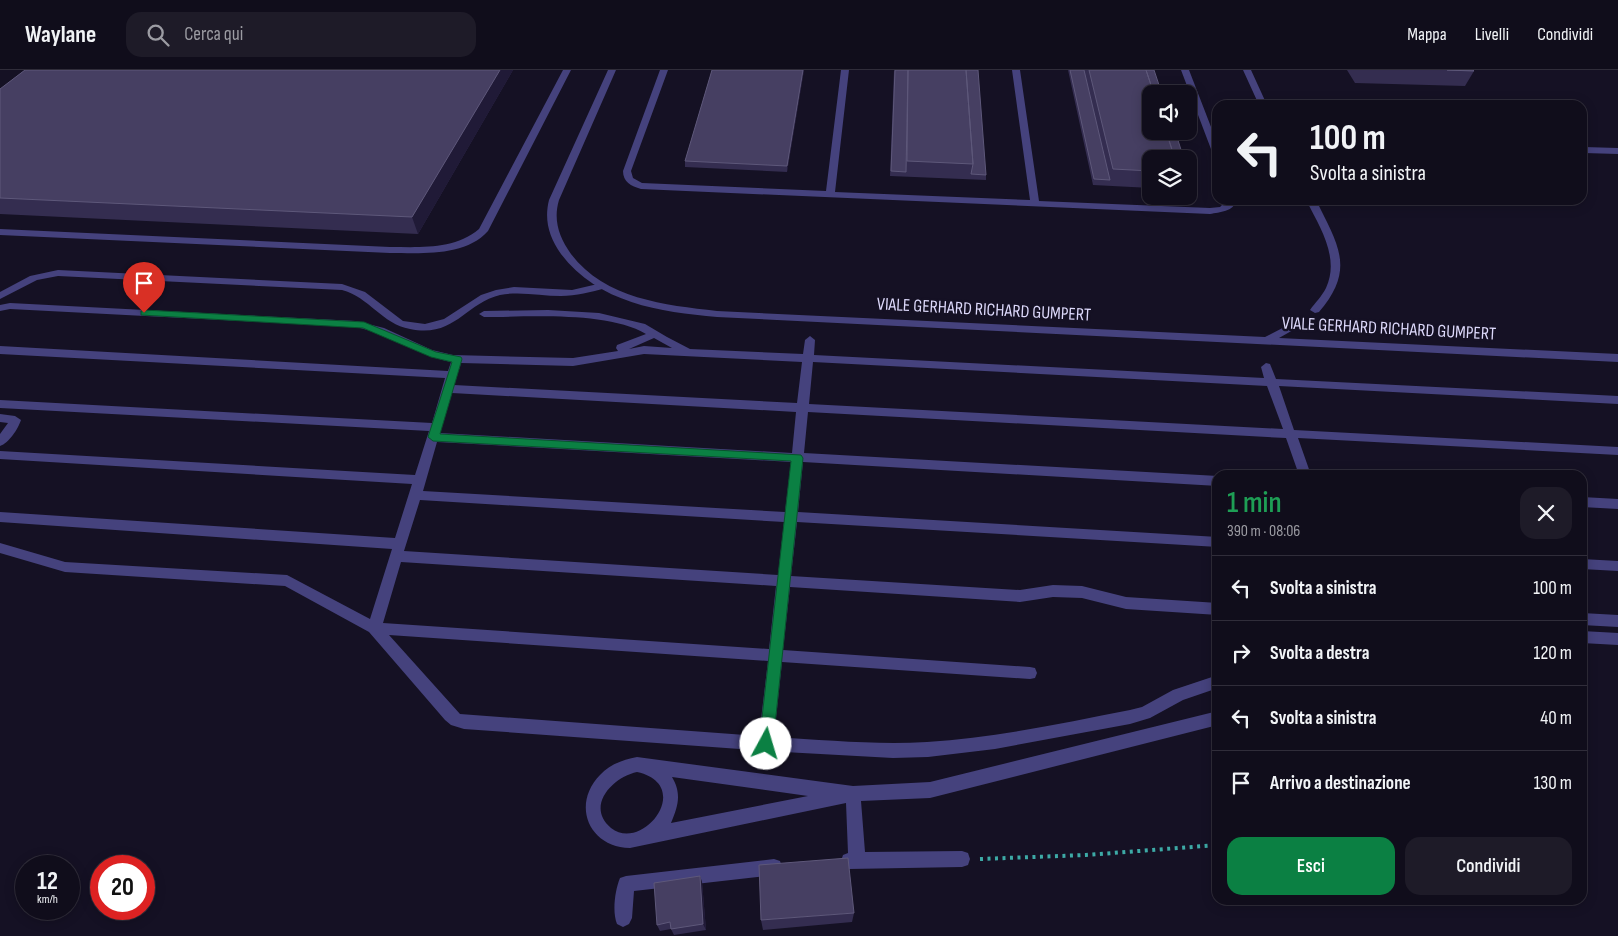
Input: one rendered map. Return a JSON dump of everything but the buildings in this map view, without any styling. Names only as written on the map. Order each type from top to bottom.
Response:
[{"type":"street","points":[[0,232],[390,250],[443,248],[464,243],[480,235],[485,227],[567,70]]},
{"type":"street","name":"VIALE GERHARD RICHARD GUMPERT","points":[[612,70],[554,200],[550,218],[553,232],[569,258],[584,274],[602,286],[645,303],[707,313],[1618,358]]},
{"type":"street","points":[[664,70],[627,171],[627,178],[630,181],[649,187],[1210,211],[1223,209],[1229,205]]},
{"type":"street","points":[[830,195],[845,70]]},
{"type":"street","points":[[1016,70],[1035,204]]},
{"type":"street","points":[[1185,70],[1212,141]]},
{"type":"street","points":[[1246,70],[1261,100]]},
{"type":"street","points":[[1587,150],[1618,151]]},
{"type":"street","points":[[1314,205],[1334,249],[1336,264],[1332,287],[1315,310]]},
{"type":"street","points":[[0,296],[34,278],[58,274],[342,288],[363,294],[386,317],[393,321],[423,328],[450,322],[484,298],[498,293],[511,291],[569,293],[602,286]]},
{"type":"street","points":[[0,308],[10,306],[356,324],[373,328],[434,355],[458,359],[573,362],[636,350],[1618,400]]},
{"type":"street","points":[[484,314],[600,316],[644,327],[679,347],[704,353]]},
{"type":"street","points":[[1267,340],[1298,323]]},
{"type":"street","points":[[588,360],[655,334]]},
{"type":"street","points":[[766,744],[810,340]]},
{"type":"street","points":[[0,350],[453,375]]},
{"type":"street","points":[[374,628],[458,359]]},
{"type":"street","points":[[1266,367],[1302,470]]},
{"type":"street","points":[[448,389],[1618,450]]},
{"type":"street","points":[[0,404],[797,458],[1212,481]]},
{"type":"street","points":[[0,418],[14,420],[13,426],[0,442]]},
{"type":"street","points":[[0,455],[420,480]]},
{"type":"street","points":[[415,495],[1212,542]]},
{"type":"street","points":[[1587,502],[1618,504]]},
{"type":"street","points":[[0,517],[784,581],[1020,596],[1053,591],[1082,592],[1126,603],[1212,609]]},
{"type":"street","points":[[0,548],[65,567],[287,581],[374,628],[456,720],[766,744],[898,752],[962,748],[1130,717],[1145,713],[1178,696],[1212,683]]},
{"type":"street","points":[[1587,564],[1618,566]]},
{"type":"street","points":[[1587,619],[1618,621]]},
{"type":"street","points":[[374,628],[1030,673]]},
{"type":"street","points":[[1587,637],[1618,639]]},
{"type":"street","points":[[853,794],[635,765],[623,767],[602,783],[596,794],[594,806],[595,818],[601,828],[610,836],[622,841],[636,841],[649,836],[853,794],[930,790],[1212,720]]},
{"type":"street","points":[[647,766],[658,771],[666,780],[671,790],[672,803],[668,816],[660,827],[649,836]]},
{"type":"street","points":[[853,794],[857,860]]},
{"type":"street","points":[[830,862],[962,859]]},
{"type":"street","points":[[623,918],[626,884],[794,865]]},
{"type":"path","points":[[962,859],[1086,855],[1212,845]]},
{"type":"route","points":[[144,313],[364,325],[434,355],[458,359],[433,437],[797,458],[766,744]]}]
